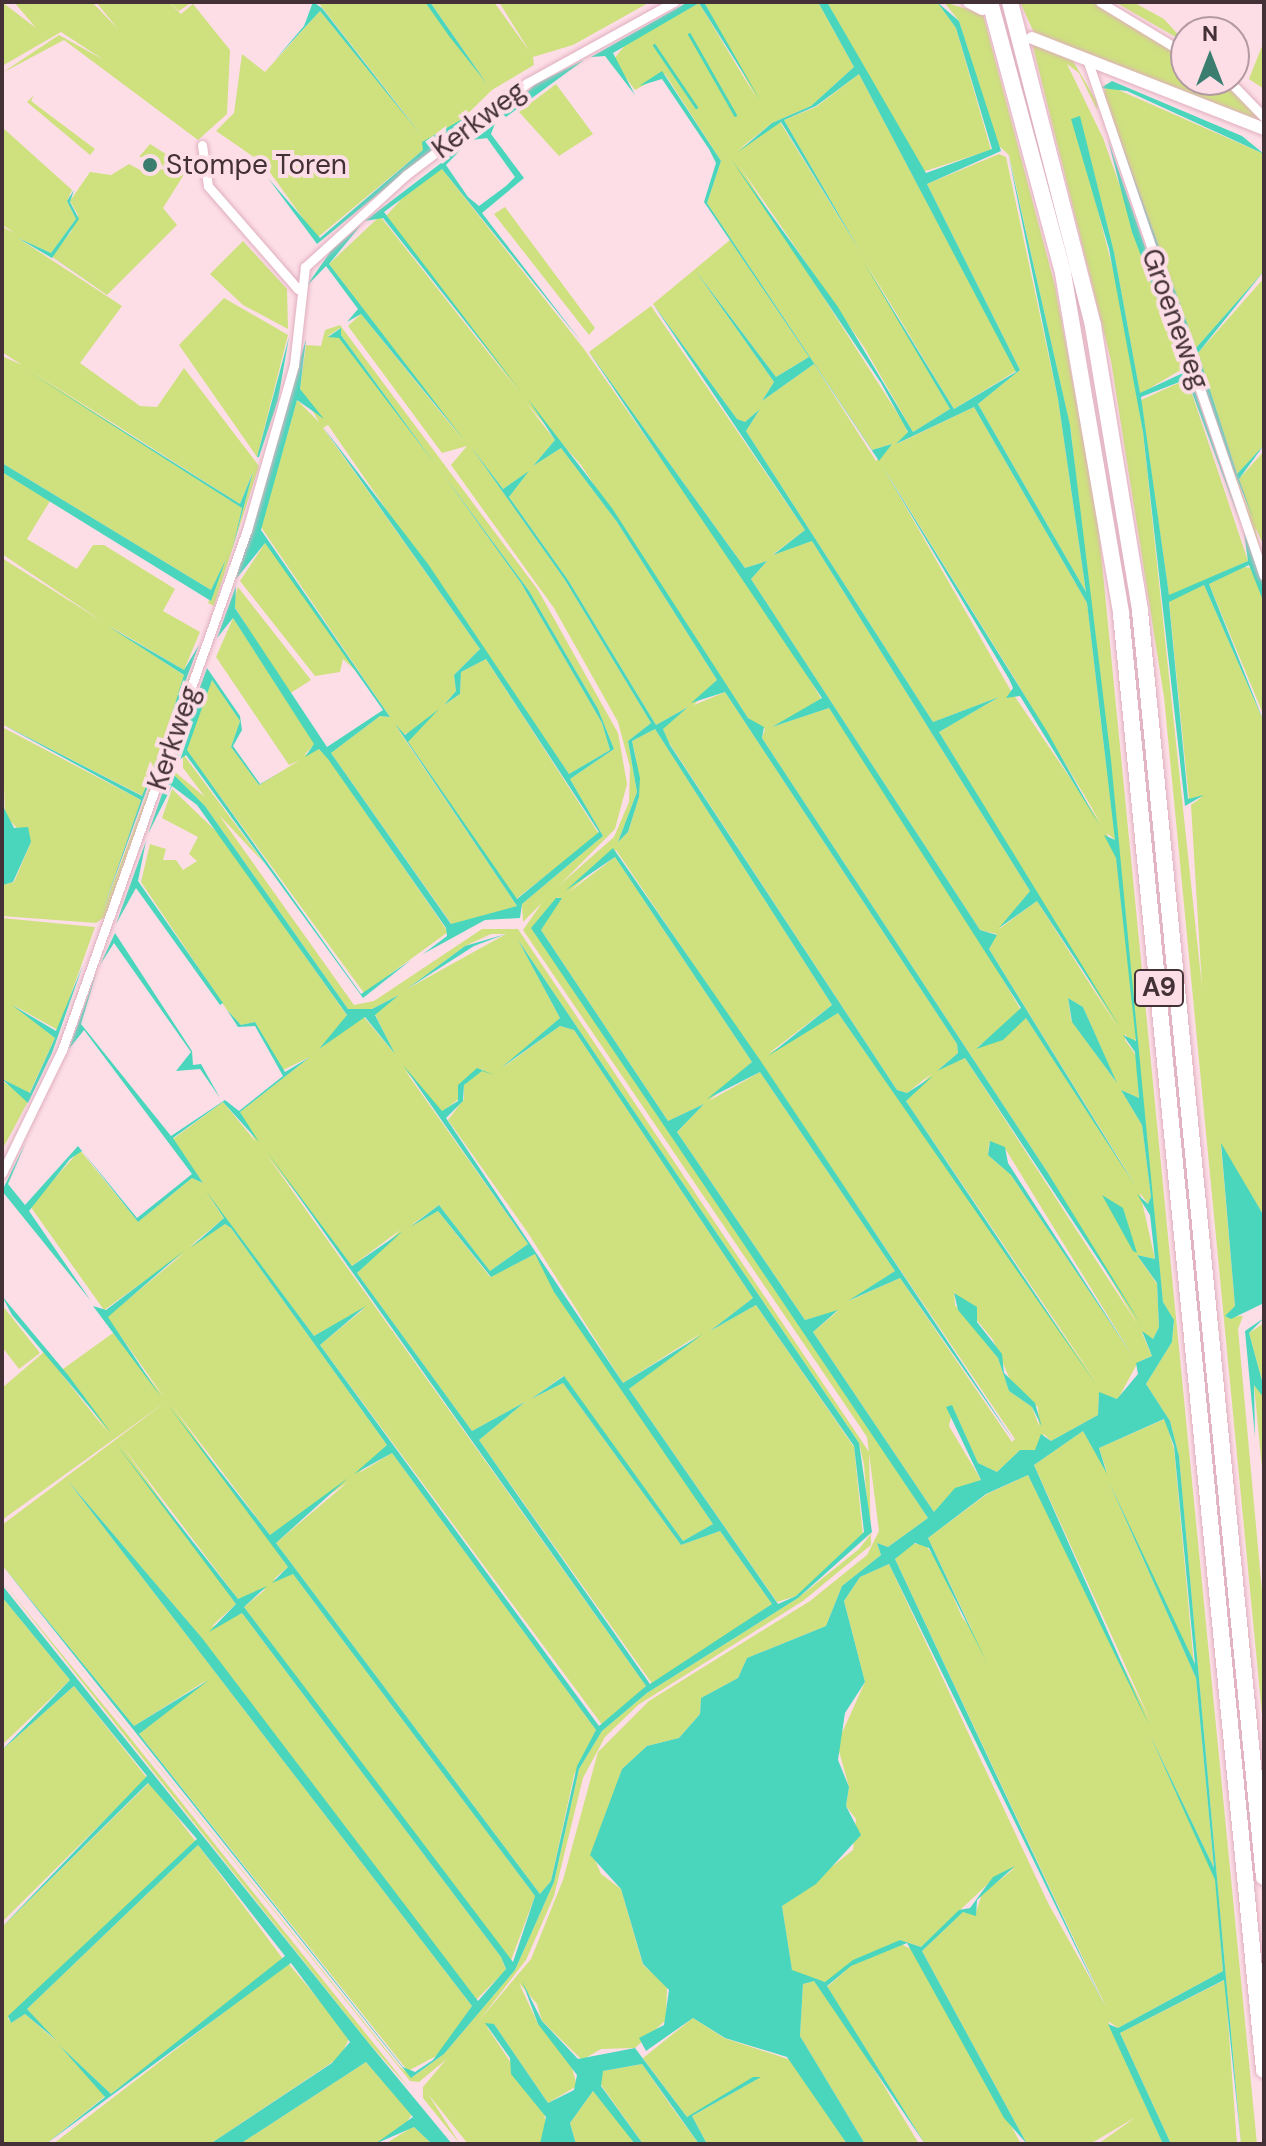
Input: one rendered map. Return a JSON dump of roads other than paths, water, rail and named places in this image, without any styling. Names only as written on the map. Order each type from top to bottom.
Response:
[{"type":"highway","name":"A9","points":[[1010,2],[1093,326],[1140,611],[1264,1877]]},
{"type":"highway","name":"A9","points":[[986,6],[1063,273],[1121,614],[1264,2070]]},
{"type":"street","name":"Kerkweg","points":[[2,1173],[62,1050],[247,530],[294,365],[298,289],[305,267],[406,175],[527,83],[674,2]]},
{"type":"street","points":[[969,2],[986,6]]},
{"type":"street","points":[[1100,2],[1170,44]]},
{"type":"street","points":[[1032,38],[1264,129]]},
{"type":"street","name":"Groeneweg","points":[[1088,62],[1264,576]]},
{"type":"street","points":[[1244,96],[1264,117]]},
{"type":"street","points":[[202,145],[208,186],[298,289]]},
{"type":"street","points":[[284,270],[305,267]]},
{"type":"waterway","points":[[689,34],[735,115]]},
{"type":"waterway","points":[[654,45],[696,107]]},
{"type":"place","name":"Stompe Toren","points":[[150,165]]}]
